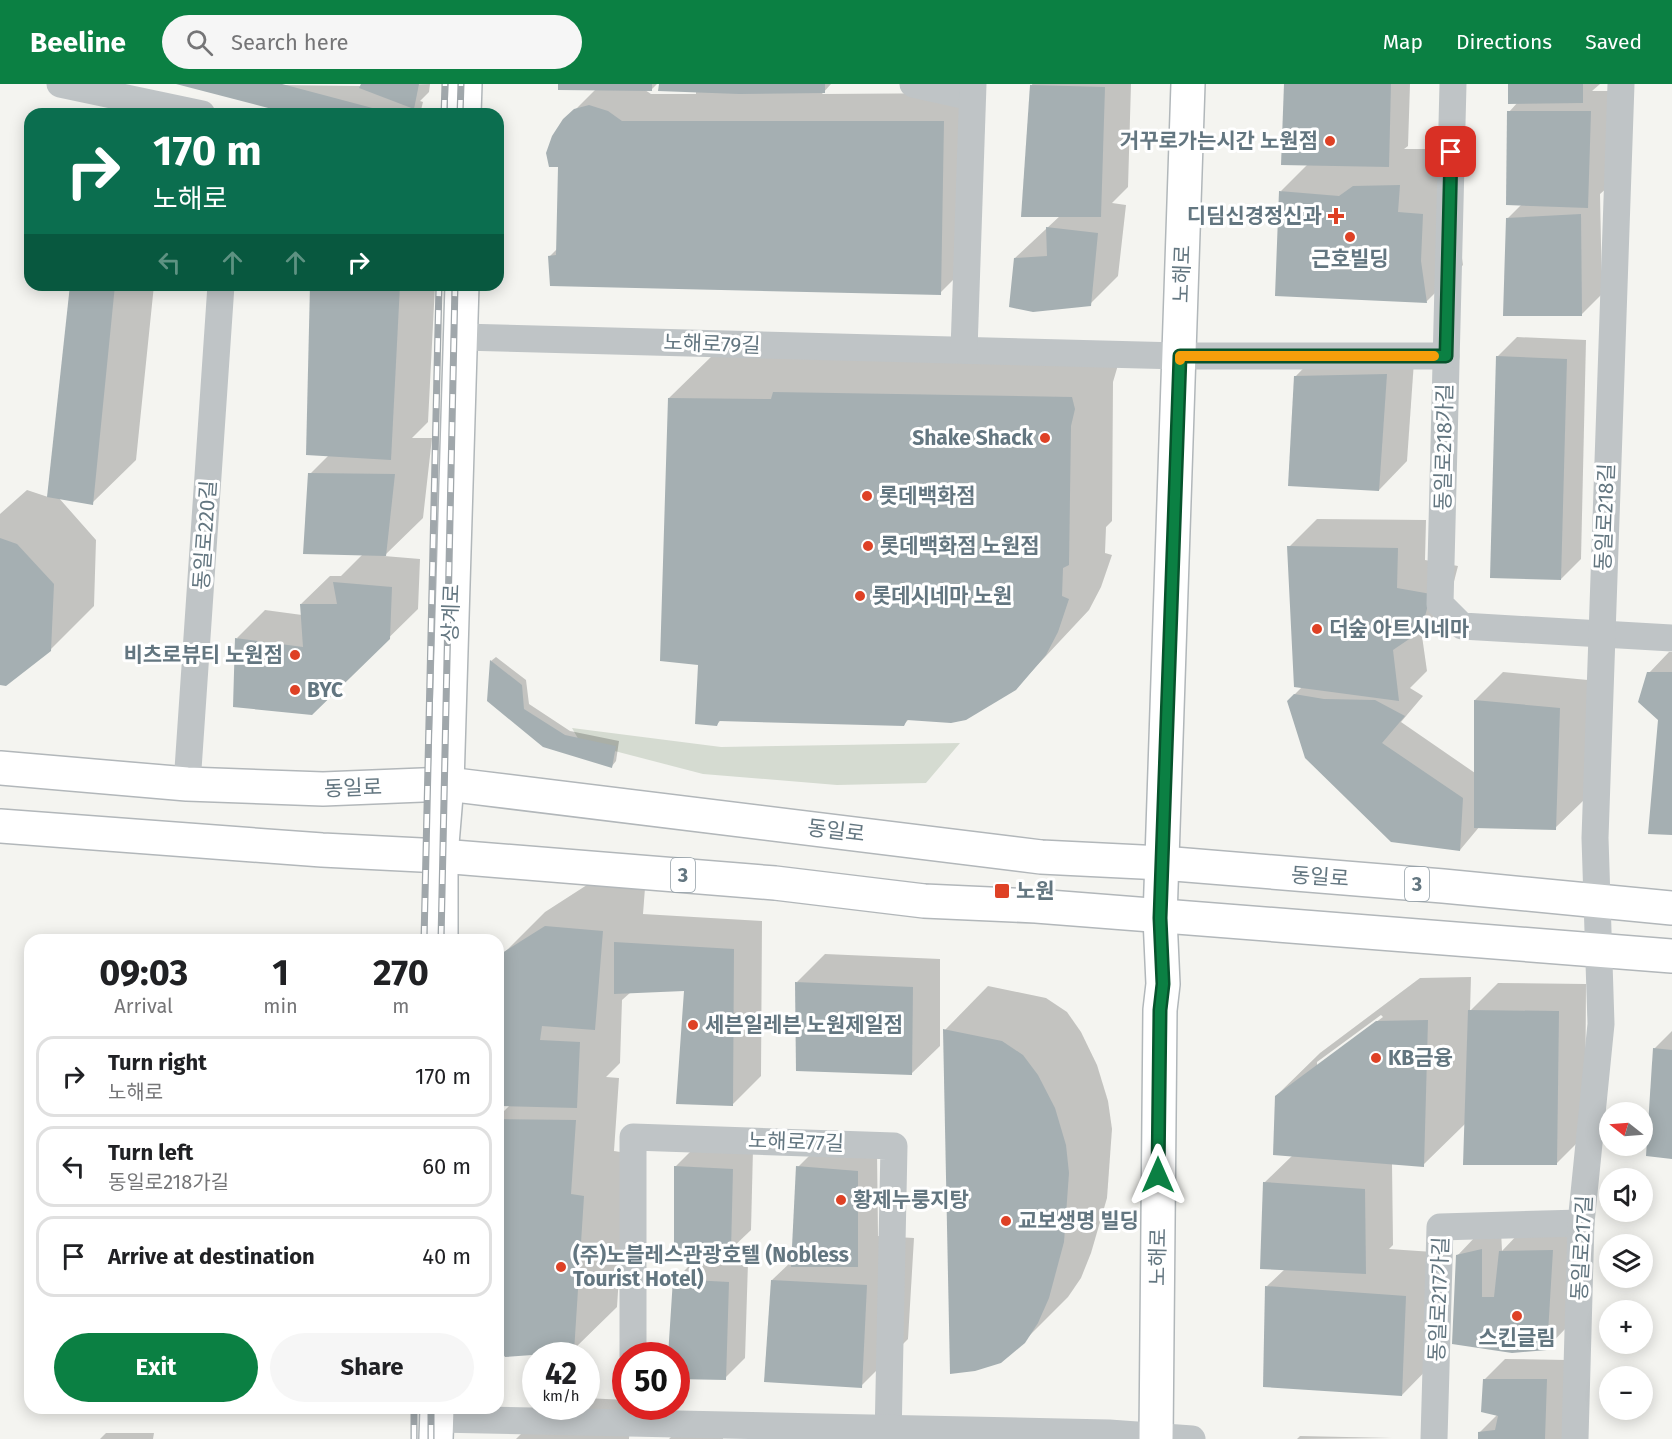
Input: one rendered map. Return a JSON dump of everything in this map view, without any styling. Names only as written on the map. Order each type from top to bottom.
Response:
[{"type":"main road","points":[[464,108],[465,84]]},
{"type":"main road","name":"노해로","points":[[1156,1438],[1160,1010],[1163,984],[1160,918],[1188,84]]},
{"type":"main road","name":"상계로","points":[[441,934],[441,856],[447,784],[462,291]]},
{"type":"main road","name":"동일로","points":[[0,768],[187,784],[323,789],[447,784],[1041,857],[1162,863],[1672,908]]},
{"type":"main road","name":"3","points":[[0,826],[322,850],[441,856],[775,883],[924,901],[1036,906],[1160,918],[1672,956]]},
{"type":"street","points":[[913,84],[972,91],[964,350]]},
{"type":"street","name":"동일로218가길","points":[[1453,84],[1440,604],[1462,626],[1672,638]]},
{"type":"street","name":"동일로218길","points":[[1600,949],[1595,838],[1600,633],[1621,84]]},
{"type":"street","points":[[69,85],[174,108]]},
{"type":"street","name":"동일로220길","points":[[187,784],[221,291]]},
{"type":"street","name":"노해로79길","points":[[461,337],[1180,356]]},
{"type":"street","points":[[1180,356],[1446,356]]},
{"type":"street","name":"동일로217길","points":[[1575,1439],[1581,1223],[1600,1024],[1600,949]]},
{"type":"street","name":"노해로77길","points":[[633,1342],[633,1137],[894,1146],[888,1434]]},
{"type":"street","name":"동일로217가길","points":[[1434,1439],[1440,1227],[1581,1223]]},
{"type":"street","points":[[436,1422],[633,1423],[888,1434],[1109,1433],[1192,1439]]},
{"type":"shaded area","points":[[572,728],[721,747],[960,743],[926,783],[837,785],[703,774],[580,742]]},
{"type":"building","points":[[176,84],[282,84],[372,108],[268,108]]},
{"type":"building","points":[[361,84],[419,84],[414,108],[359,88]]},
{"type":"building","points":[[558,84],[652,84],[652,91],[558,90]]},
{"type":"building","points":[[659,84],[825,84],[825,93],[739,94],[658,91]]},
{"type":"building","points":[[1284,84],[1391,84],[1389,167],[1281,165]]},
{"type":"building","points":[[1508,84],[1583,84],[1583,103],[1508,104]]},
{"type":"building","points":[[1030,85],[1105,87],[1101,217],[1021,217]]},
{"type":"building","points":[[589,105],[608,111],[622,121],[944,121],[941,295],[550,286],[548,256],[556,255],[558,167],[549,167],[546,153],[552,136],[563,119],[574,109]]},
{"type":"building","points":[[1507,111],[1591,111],[1588,208],[1506,205]]},
{"type":"building","name":"근호빌딩","points":[[1400,185],[1398,212],[1423,214],[1421,261],[1427,303],[1275,296],[1279,191],[1339,196],[1353,186]]},
{"type":"building","points":[[1581,214],[1582,316],[1503,316],[1506,218]]},
{"type":"building","points":[[1046,227],[1098,233],[1091,306],[1033,312],[1009,307],[1014,258],[1047,256]]},
{"type":"building","points":[[69,291],[114,291],[93,505],[47,497]]},
{"type":"building","points":[[310,291],[400,291],[391,460],[306,455]]},
{"type":"building","points":[[1496,356],[1567,359],[1561,580],[1490,578]]},
{"type":"building","points":[[1387,374],[1379,491],[1288,486],[1294,376]]},
{"type":"building","name":"롯데백화점","points":[[773,392],[1072,397],[1075,409],[1071,426],[1069,565],[1063,568],[1062,596],[1069,599],[1058,632],[1046,655],[1016,690],[966,720],[951,723],[907,720],[904,726],[719,721],[717,726],[695,724],[698,665],[660,661],[668,398],[771,399]]},
{"type":"building","points":[[308,473],[395,474],[386,556],[303,554]]},
{"type":"building","points":[[0,538],[17,544],[54,584],[51,651],[6,686],[0,685]]},
{"type":"building","points":[[1287,546],[1398,548],[1397,588],[1431,594],[1421,631],[1393,650],[1399,701],[1294,687]]},
{"type":"building","points":[[333,582],[392,587],[390,639],[312,715],[233,707],[235,638],[303,647],[300,604],[337,604]]},
{"type":"building","points":[[490,660],[522,685],[524,709],[565,735],[616,746],[612,768],[543,747],[487,701]]},
{"type":"building","points":[[1647,672],[1672,672],[1672,835],[1648,834],[1658,720],[1638,702]]},
{"type":"building","points":[[1294,694],[1324,699],[1375,700],[1405,716],[1382,743],[1463,798],[1460,851],[1391,842],[1305,758],[1287,701]]},
{"type":"building","points":[[1474,700],[1560,708],[1556,830],[1474,828]]},
{"type":"building","points":[[545,926],[603,931],[595,1030],[542,1026],[540,1040],[580,1042],[577,1108],[504,1106],[504,952]]},
{"type":"building","points":[[614,942],[734,949],[733,1106],[676,1104],[684,991],[614,994]]},
{"type":"building","points":[[795,982],[913,987],[912,1075],[796,1071]]},
{"type":"building","points":[[1468,1010],[1559,1011],[1557,1165],[1463,1165]]},
{"type":"building","name":"KB금융","points":[[1428,1020],[1424,1167],[1273,1155],[1275,1096],[1376,1021]]},
{"type":"building","name":"교보생명 빌딩","points":[[943,1029],[1002,1041],[1023,1055],[1038,1075],[1055,1108],[1066,1145],[1069,1173],[1064,1242],[1049,1298],[1038,1323],[1025,1343],[1001,1363],[975,1371],[950,1374]]},
{"type":"building","points":[[1653,1048],[1672,1050],[1672,1159],[1646,1156],[1653,1156],[1653,1102],[1650,1102]]},
{"type":"building","points":[[504,1119],[576,1120],[571,1194],[584,1196],[575,1342],[522,1342],[522,1356],[504,1356]]},
{"type":"building","points":[[674,1166],[733,1169],[731,1251],[674,1248]]},
{"type":"building","points":[[796,1166],[858,1171],[858,1267],[791,1267]]},
{"type":"building","points":[[1263,1182],[1365,1189],[1366,1274],[1260,1269]]},
{"type":"building","points":[[1482,1249],[1482,1297],[1494,1297],[1499,1251],[1553,1250],[1547,1350],[1512,1353],[1452,1344],[1456,1255]]},
{"type":"building","points":[[673,1279],[729,1282],[726,1380],[690,1379],[690,1342],[669,1342]]},
{"type":"building","points":[[771,1280],[867,1285],[862,1388],[764,1382]]},
{"type":"building","points":[[1265,1286],[1406,1296],[1402,1396],[1263,1387]]},
{"type":"building","points":[[1483,1379],[1547,1379],[1545,1439],[1478,1439],[1478,1432],[1495,1430],[1498,1416],[1481,1412]]},
{"type":"railway","points":[[444,108],[445,84]]},
{"type":"railway","points":[[460,108],[461,84]]},
{"type":"railway","points":[[424,934],[439,291]]},
{"type":"railway","points":[[441,934],[455,291]]},
{"type":"railway","points":[[414,1414],[414,1439]]},
{"type":"railway","points":[[431,1414],[431,1439]]},
{"type":"slow traffic","points":[[1180,360],[1180,356],[1434,356]]},
{"type":"place","name":"거꾸로가는시간 노원점","points":[[1330,141]]},
{"type":"place","name":"디딤신경정신과","points":[[1336,216]]},
{"type":"place","name":"근호빌딩","points":[[1350,237]]},
{"type":"place","name":"Shake Shack","points":[[1045,438]]},
{"type":"place","name":"롯데백화점","points":[[867,496]]},
{"type":"place","name":"롯데백화점 노원점","points":[[868,546]]},
{"type":"place","name":"롯데시네마 노원","points":[[860,596]]},
{"type":"place","name":"더숲 아트시네마","points":[[1317,629]]},
{"type":"place","name":"비츠로뷰티 노원점","points":[[295,655]]},
{"type":"place","name":"BYC","points":[[295,690]]},
{"type":"place","name":"노원","points":[[1002,891]]},
{"type":"place","name":"세븐일레븐 노원제일점","points":[[693,1025]]},
{"type":"place","name":"KB금융","points":[[1376,1058]]},
{"type":"place","name":"황제누룽지탕","points":[[841,1200]]},
{"type":"place","name":"교보생명 빌딩","points":[[1006,1221]]},
{"type":"place","name":"(주)노블레스관광호텔 (Nobless Tourist Hotel)","points":[[561,1267]]},
{"type":"place","name":"스킨글림","points":[[1517,1316]]},
{"type":"route","points":[[1158,1175],[1160,1010],[1163,984],[1160,918],[1180,356],[1446,356],[1451,152]]}]
